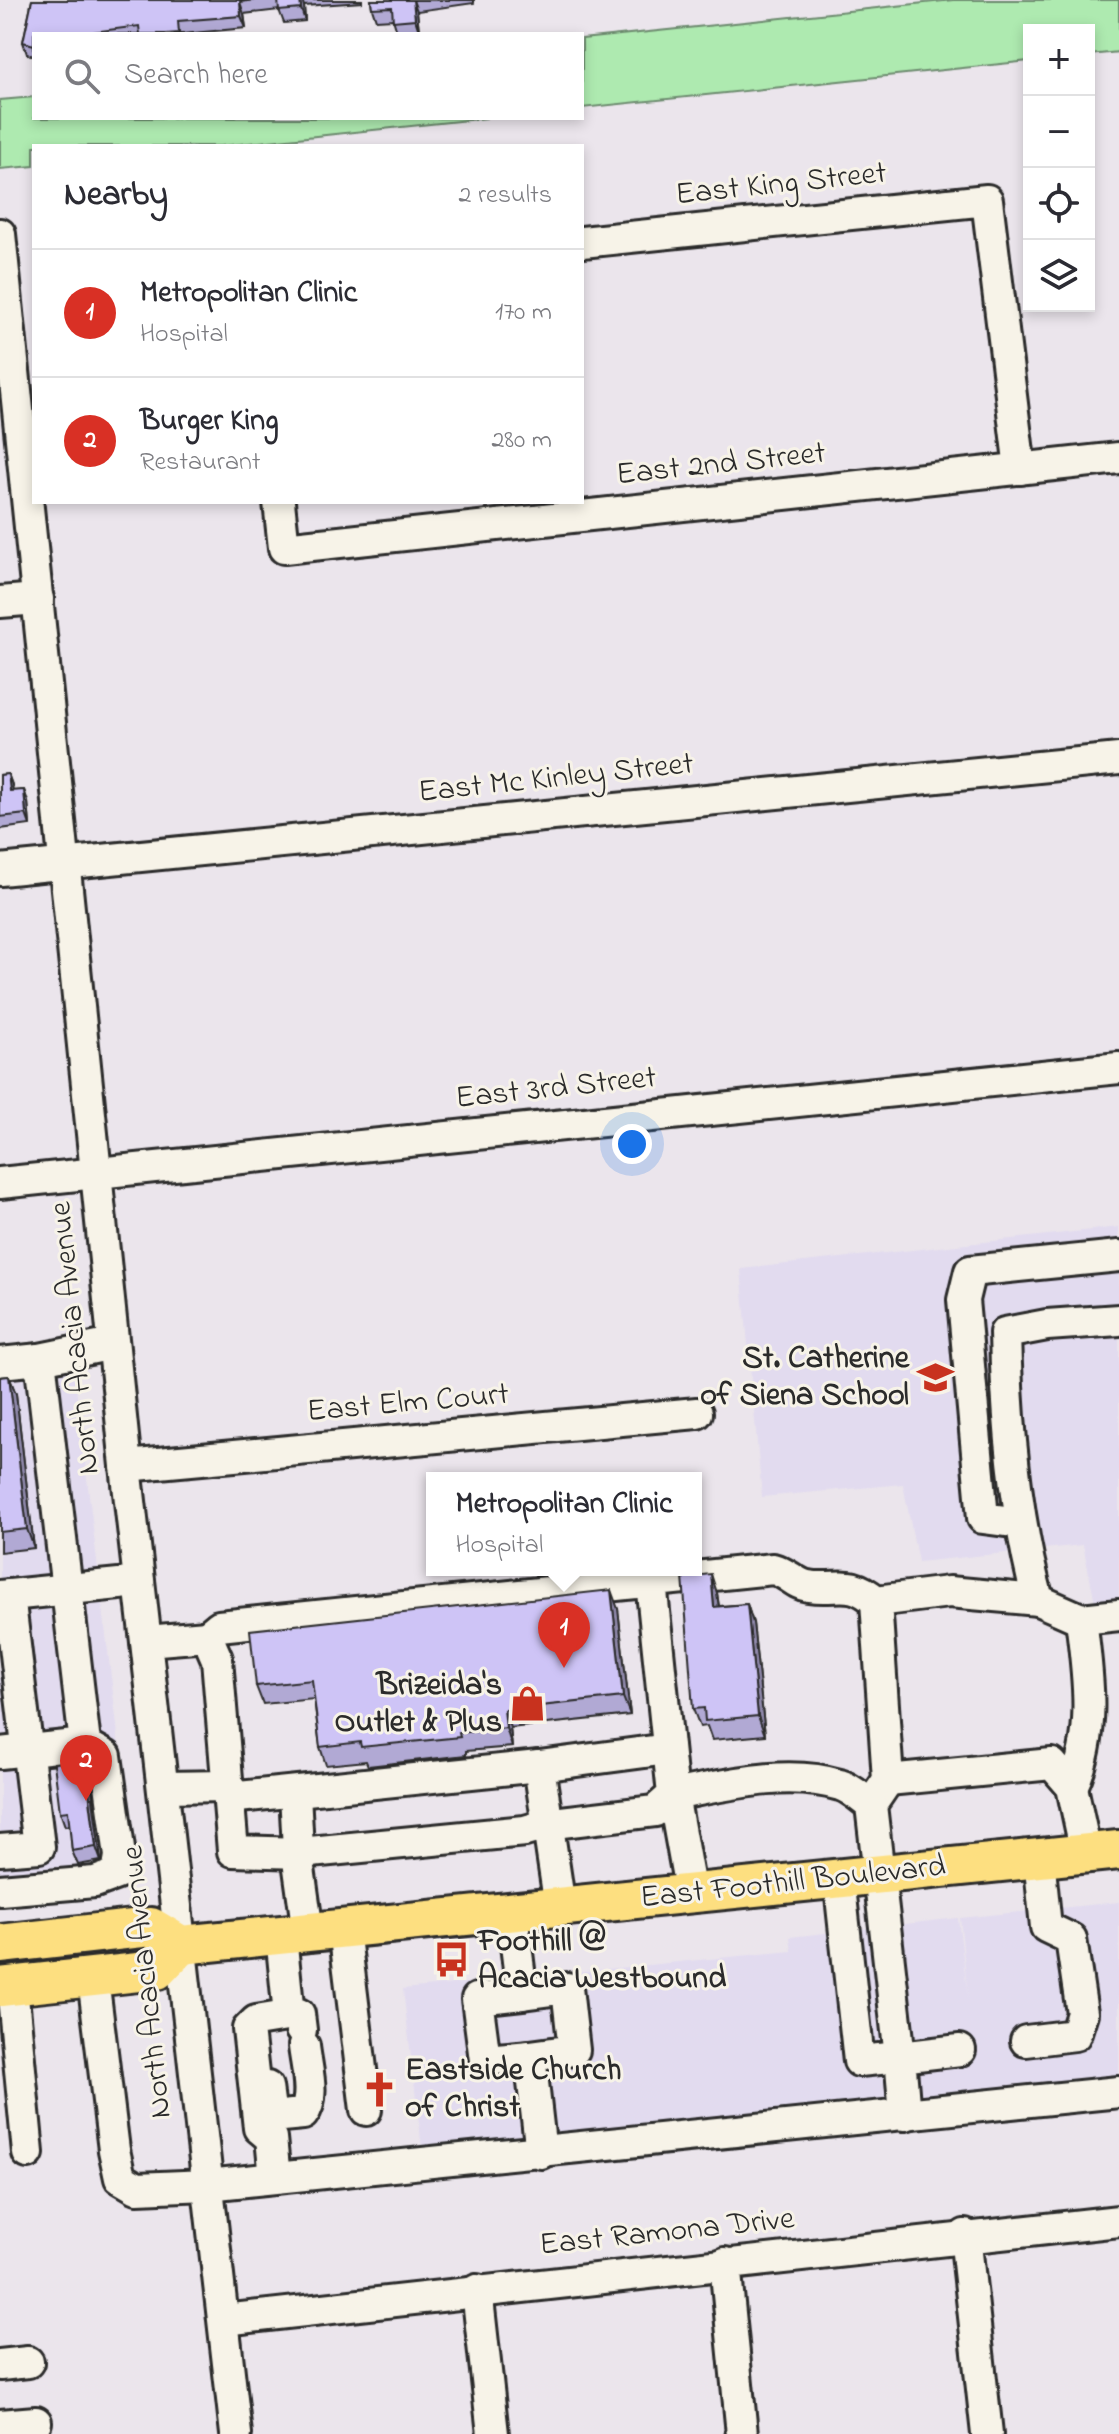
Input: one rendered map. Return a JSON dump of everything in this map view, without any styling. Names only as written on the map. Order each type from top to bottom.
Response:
[{"type":"main road","name":"East Foothill Boulevard","points":[[181,1945],[1102,1852]]},
{"type":"main road","points":[[0,1944],[151,1927],[181,1945],[157,1970],[6,1987]]},
{"type":"street","name":"East King Street","points":[[584,242],[987,200],[1020,469]]},
{"type":"street","name":"North Acacia Avenue","points":[[0,234],[21,307],[32,496]]},
{"type":"street","name":"East 2nd Street","points":[[279,504],[284,548],[1119,458]]},
{"type":"street","name":"North Acacia Avenue","points":[[32,504],[62,864],[126,1466],[236,2434]]},
{"type":"street","points":[[0,602],[38,599]]},
{"type":"street","name":"East Mc Kinley Street","points":[[0,870],[1119,759]]},
{"type":"street","name":"East 3rd Street","points":[[0,1183],[1119,1068]]},
{"type":"street","points":[[1021,1523],[983,1518],[963,1300],[970,1271],[1119,1256]]},
{"type":"street","points":[[1038,1600],[1021,1523],[1006,1395],[1005,1333],[1047,1325],[1119,1320]]},
{"type":"street","points":[[0,1363],[40,1359],[113,1344]]},
{"type":"street","points":[[40,1359],[85,1744]]},
{"type":"street","name":"East Elm Court","points":[[126,1466],[697,1413]]},
{"type":"street","points":[[146,1641],[207,1636],[219,1626],[773,1569],[806,1587],[843,1584],[861,1588],[876,1601],[888,1780],[871,1805],[905,2115]]},
{"type":"street","points":[[0,1850],[39,1847],[14,1752],[5,1596],[139,1582]]},
{"type":"street","points":[[651,1582],[673,1795],[691,1894]]},
{"type":"street","points":[[876,1601],[949,1592],[1038,1600],[1081,1619],[1119,1615]]},
{"type":"street","points":[[1072,1787],[1083,1764],[1090,1695],[1081,1619]]},
{"type":"street","points":[[207,1636],[217,1659],[233,1851],[300,1853],[525,1831],[546,1824],[655,1811],[673,1795],[739,1783],[805,1778],[843,1786],[871,1805]]},
{"type":"street","points":[[0,1890],[95,1882],[117,1874],[120,1856],[106,1756],[85,1744],[14,1752]]},
{"type":"street","points":[[163,1787],[295,1793],[668,1749]]},
{"type":"street","points":[[888,1780],[1052,1764],[1072,1787],[1102,1852]]},
{"type":"street","points":[[539,1766],[560,1907]]},
{"type":"street","points":[[295,1793],[311,1932],[366,2110]]},
{"type":"street","points":[[1026,2041],[1075,2035],[1082,2013],[1071,1939],[1046,1927],[1039,1858]]},
{"type":"street","points":[[839,1878],[859,2061],[960,2050]]},
{"type":"street","points":[[512,1912],[522,1994]]},
{"type":"street","points":[[248,2043],[258,2041],[261,2045],[271,2117],[303,2114],[309,2107],[298,2031],[311,1932]]},
{"type":"street","points":[[93,1978],[106,2098],[120,2178],[137,2188],[207,2185],[541,2153],[1119,2092]]},
{"type":"street","points":[[6,1987],[28,2153]]},
{"type":"street","points":[[567,1988],[574,2050],[485,2060],[477,1999],[522,1994],[567,1988]]},
{"type":"street","points":[[275,2178],[271,2138],[259,2128],[248,2029],[256,2021],[298,2031]]},
{"type":"street","points":[[530,2056],[541,2153]]},
{"type":"street","name":"East Ramona Drive","points":[[224,2320],[965,2235],[1119,2221]]},
{"type":"street","points":[[965,2235],[987,2434]]},
{"type":"street","points":[[725,2263],[742,2434]]},
{"type":"street","points":[[477,2290],[493,2434]]},
{"type":"street","points":[[0,2425],[36,2422]]},
{"type":"shaded area","name":"St. Catherine of Siena School","points":[[1119,1227],[1119,1601],[1095,1602],[1083,1545],[918,1562],[903,1484],[762,1497],[741,1269]]},
{"type":"shaded area","points":[[70,1338],[117,1726],[127,1861],[0,1898],[0,1346]]},
{"type":"shaded area","points":[[1119,1902],[1119,2100],[425,2174],[403,1989],[792,1951],[790,1937],[958,1918],[968,1998],[960,1918]]},
{"type":"green space","points":[[953,0],[1119,0],[1119,52],[1095,54],[1095,24],[1023,24],[1023,62],[584,108],[584,39]]},
{"type":"green space","points":[[32,97],[32,120],[468,120],[240,144],[32,144],[32,166],[0,169],[0,100]]},
{"type":"building","points":[[32,0],[256,0],[240,2],[241,16],[178,21],[179,32],[140,32],[139,26],[92,32],[32,32],[32,44],[23,42]]},
{"type":"building","points":[[278,0],[300,0],[301,9],[279,11]]},
{"type":"building","points":[[371,0],[413,0],[415,19],[393,21],[392,7],[372,8]]},
{"type":"building","points":[[8,774],[10,791],[24,790],[26,814],[0,817],[0,775]]},
{"type":"building","points":[[9,1376],[27,1529],[0,1532],[0,1377]]},
{"type":"building","points":[[711,1574],[714,1607],[747,1604],[758,1716],[705,1721],[704,1708],[693,1709],[683,1577]]},
{"type":"building","points":[[611,1590],[623,1697],[504,1710],[506,1728],[459,1733],[460,1737],[361,1747],[360,1742],[320,1747],[312,1680],[256,1686],[250,1630]]},
{"type":"building","points":[[85,1760],[96,1847],[72,1851],[68,1811],[60,1812],[54,1763]]},
{"type":"place","name":"St. Catherine of Siena School","points":[[935,1377]]},
{"type":"place","name":"Metropolitan Clinic","points":[[564,1668]]},
{"type":"place","name":"Brizeida's Outlet & Plus","points":[[528,1704]]},
{"type":"place","name":"Burger King","points":[[86,1801]]},
{"type":"place","name":"Foothill @ Acacia Westbound","points":[[452,1960]]},
{"type":"place","name":"Eastside Church of Christ","points":[[379,2089]]}]
